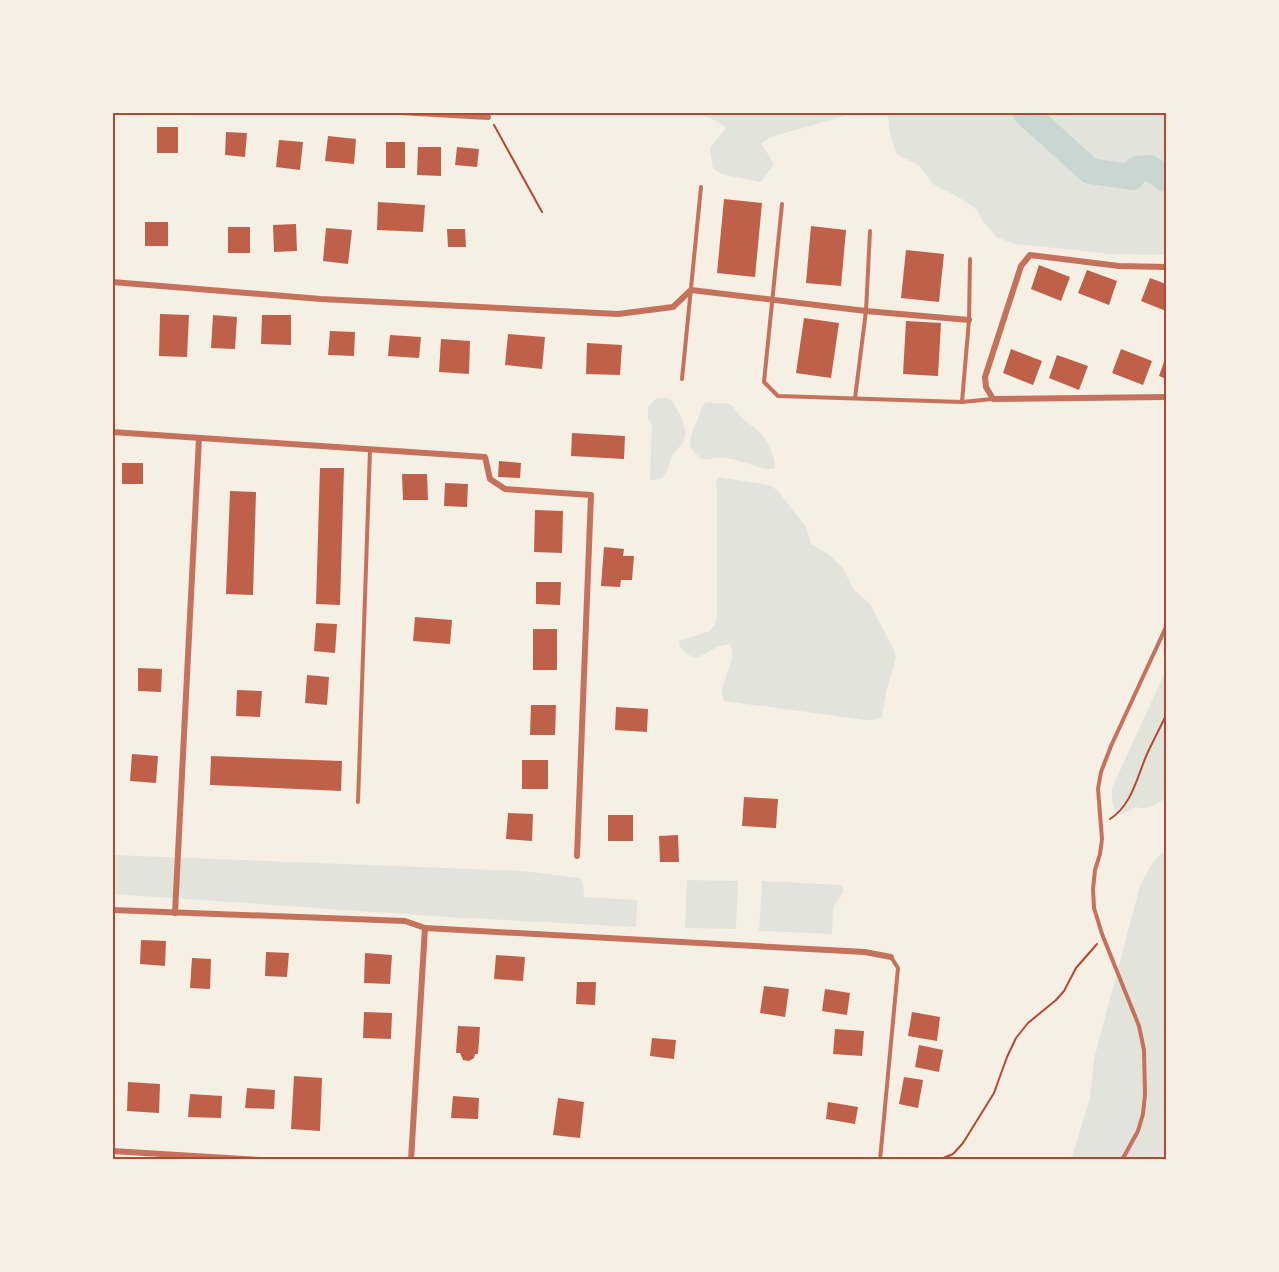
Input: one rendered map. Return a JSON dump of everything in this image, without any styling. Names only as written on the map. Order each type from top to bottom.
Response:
[{"type":"street","points":[[399,112],[489,117]]},
{"type":"street","points":[[1167,267],[1119,266],[1030,255],[1021,266],[985,377],[986,387],[993,399],[1167,397]]},
{"type":"street","points":[[112,282],[321,299],[618,314],[673,307],[691,290],[866,311],[969,320]]},
{"type":"street","points":[[112,432],[486,457],[490,479],[505,489],[591,495],[577,856]]},
{"type":"street","points":[[175,913],[199,438]]},
{"type":"street","points":[[112,910],[405,921],[425,928],[865,952],[891,957]]},
{"type":"street","points":[[411,1160],[425,928]]},
{"type":"street","points":[[112,1151],[260,1160]]},
{"type":"lane","points":[[682,379],[701,187]]},
{"type":"lane","points":[[782,204],[764,382],[778,396],[962,402],[993,399]]},
{"type":"lane","points":[[855,398],[866,311],[870,231]]},
{"type":"lane","points":[[962,402],[969,320],[970,259]]},
{"type":"lane","points":[[358,802],[370,450]]},
{"type":"lane","points":[[1122,1160],[1138,1131],[1143,1114],[1144,1050],[1139,1026],[1094,908],[1095,870],[1102,838],[1098,797],[1101,772],[1167,627]]},
{"type":"lane","points":[[879,1160],[898,968],[891,957]]},
{"type":"path","points":[[489,117],[542,212]]},
{"type":"path","points":[[1101,822],[1121,811],[1132,793],[1148,752],[1167,715]]},
{"type":"path","points":[[935,1160],[952,1154],[963,1143],[994,1093],[1016,1038],[1028,1023],[1064,991],[1077,968],[1102,934]]},
{"type":"shaded area","points":[[700,113],[851,113],[771,137],[761,143],[774,164],[761,182],[724,175],[713,169],[710,148],[726,128]]},
{"type":"shaded area","points":[[884,113],[1166,113],[1166,255],[1111,254],[1015,244],[996,237],[975,208],[933,184],[919,165],[897,155],[890,134],[888,115]]},
{"type":"shaded area","points":[[658,398],[672,401],[683,421],[685,437],[661,479],[650,480],[652,425],[648,419],[648,406]]},
{"type":"shaded area","points":[[705,403],[729,404],[744,420],[759,431],[771,449],[775,468],[762,468],[725,458],[705,460],[695,453],[690,441],[691,437],[702,407]]},
{"type":"shaded area","points":[[719,477],[763,484],[778,491],[806,527],[811,544],[828,554],[842,567],[854,590],[870,604],[896,657],[882,717],[865,720],[724,701],[723,685],[732,656],[730,644],[719,646],[697,658],[681,648],[679,641],[710,631],[717,617],[716,485]]},
{"type":"shaded area","points":[[1166,670],[1166,798],[1152,806],[1136,807],[1121,815],[1114,807],[1112,788]]},
{"type":"shaded area","points":[[1166,851],[1166,1159],[1071,1160],[1090,1098],[1094,1059],[1140,886],[1154,862]]},
{"type":"shaded area","points":[[113,855],[523,871],[580,878],[583,883],[584,897],[637,900],[636,927],[447,917],[113,894]]},
{"type":"shaded area","points":[[687,880],[738,881],[736,929],[685,928]]},
{"type":"shaded area","points":[[762,881],[842,885],[844,892],[833,907],[832,934],[759,931]]},
{"type":"building","points":[[157,127],[178,127],[178,153],[157,153]]},
{"type":"building","points":[[226,132],[247,133],[245,157],[225,155]]},
{"type":"building","points":[[328,136],[356,139],[354,164],[325,161]]},
{"type":"building","points":[[279,140],[303,142],[300,170],[276,167]]},
{"type":"building","points":[[386,142],[405,142],[405,168],[386,168]]},
{"type":"building","points":[[418,147],[441,147],[441,176],[417,175]]},
{"type":"building","points":[[457,147],[479,149],[477,167],[455,165]]},
{"type":"building","points":[[724,199],[762,203],[755,277],[717,273]]},
{"type":"building","points":[[378,202],[425,205],[423,232],[377,230]]},
{"type":"building","points":[[145,222],[168,222],[168,246],[145,246]]},
{"type":"building","points":[[296,224],[297,251],[274,252],[273,225]]},
{"type":"building","points":[[811,226],[846,230],[841,286],[806,283]]},
{"type":"building","points":[[228,227],[250,227],[250,253],[228,253]]},
{"type":"building","points":[[326,228],[352,230],[348,264],[323,261]]},
{"type":"building","points":[[447,229],[465,229],[466,247],[448,247]]},
{"type":"building","points":[[906,250],[944,254],[939,302],[901,298]]},
{"type":"building","points":[[1039,265],[1070,277],[1061,301],[1031,289]]},
{"type":"building","points":[[1087,270],[1117,281],[1109,305],[1078,293]]},
{"type":"building","points":[[1150,278],[1166,284],[1166,311],[1141,301]]},
{"type":"building","points":[[160,314],[189,315],[187,357],[159,356]]},
{"type":"building","points":[[213,315],[237,317],[235,349],[211,348]]},
{"type":"building","points":[[262,315],[291,315],[291,345],[261,344]]},
{"type":"building","points":[[804,318],[839,323],[831,378],[796,373]]},
{"type":"building","points":[[906,321],[941,323],[938,376],[903,374]]},
{"type":"building","points":[[330,331],[355,332],[354,356],[328,355]]},
{"type":"building","points":[[508,334],[545,337],[542,369],[505,365]]},
{"type":"building","points":[[390,335],[421,337],[419,358],[388,356]]},
{"type":"building","points":[[441,339],[470,341],[469,374],[439,372]]},
{"type":"building","points":[[587,343],[622,345],[620,375],[586,374]]},
{"type":"building","points":[[1011,349],[1042,361],[1033,385],[1003,373]]},
{"type":"building","points":[[1121,349],[1152,361],[1143,385],[1112,373]]},
{"type":"building","points":[[1057,355],[1088,366],[1079,390],[1049,378]]},
{"type":"building","points":[[1166,356],[1166,379],[1159,376]]},
{"type":"building","points":[[572,433],[625,436],[624,459],[571,456]]},
{"type":"building","points":[[499,461],[521,463],[520,478],[498,477]]},
{"type":"building","points":[[122,463],[143,463],[143,484],[122,484]]},
{"type":"building","points":[[320,468],[344,468],[340,605],[316,604]]},
{"type":"building","points":[[402,474],[427,474],[428,500],[403,500]]},
{"type":"building","points":[[445,483],[468,484],[467,507],[444,506]]},
{"type":"building","points":[[230,491],[256,492],[253,595],[226,594]]},
{"type":"building","points":[[535,510],[563,511],[562,553],[534,552]]},
{"type":"building","points":[[604,547],[624,549],[623,556],[634,556],[632,580],[621,580],[620,587],[601,586]]},
{"type":"building","points":[[536,582],[561,582],[560,605],[536,604]]},
{"type":"building","points":[[415,617],[452,620],[450,644],[413,641]]},
{"type":"building","points":[[316,623],[337,624],[335,653],[314,651]]},
{"type":"building","points":[[533,629],[557,629],[557,670],[533,670]]},
{"type":"building","points":[[138,668],[162,669],[161,692],[138,691]]},
{"type":"building","points":[[307,675],[329,677],[327,705],[305,703]]},
{"type":"building","points":[[237,690],[262,691],[260,717],[236,716]]},
{"type":"building","points":[[531,705],[556,705],[555,735],[530,735]]},
{"type":"building","points":[[616,707],[648,709],[647,732],[615,730]]},
{"type":"building","points":[[132,754],[158,756],[156,783],[130,781]]},
{"type":"building","points":[[211,756],[342,761],[341,791],[210,785]]},
{"type":"building","points":[[522,760],[548,760],[548,789],[522,789]]},
{"type":"building","points":[[744,797],[778,799],[776,828],[742,826]]},
{"type":"building","points":[[508,813],[533,814],[532,841],[506,839]]},
{"type":"building","points":[[608,815],[633,815],[633,841],[608,841]]},
{"type":"building","points":[[678,835],[679,862],[660,862],[659,836]]},
{"type":"building","points":[[141,940],[166,941],[165,966],[140,964]]},
{"type":"building","points":[[266,952],[289,953],[287,977],[265,976]]},
{"type":"building","points":[[365,953],[392,955],[390,984],[364,983]]},
{"type":"building","points":[[496,955],[525,957],[523,981],[494,979]]},
{"type":"building","points":[[192,958],[211,959],[210,989],[190,988]]},
{"type":"building","points":[[577,982],[596,982],[595,1005],[576,1004]]},
{"type":"building","points":[[764,986],[789,989],[785,1017],[760,1013]]},
{"type":"building","points":[[825,989],[850,993],[847,1015],[822,1011]]},
{"type":"building","points":[[364,1012],[392,1013],[391,1039],[363,1038]]},
{"type":"building","points":[[912,1012],[940,1017],[937,1041],[908,1036]]},
{"type":"building","points":[[458,1026],[480,1027],[478,1054],[475,1054],[474,1058],[469,1061],[463,1060],[460,1053],[456,1053]]},
{"type":"building","points":[[835,1029],[864,1031],[862,1056],[833,1054]]},
{"type":"building","points":[[652,1038],[676,1040],[674,1059],[650,1056]]},
{"type":"building","points":[[919,1045],[943,1050],[939,1072],[915,1067]]},
{"type":"building","points":[[294,1076],[322,1078],[320,1131],[291,1129]]},
{"type":"building","points":[[904,1077],[923,1080],[918,1108],[899,1104]]},
{"type":"building","points":[[128,1082],[160,1084],[159,1113],[127,1111]]},
{"type":"building","points":[[247,1088],[275,1090],[274,1109],[245,1108]]},
{"type":"building","points":[[190,1094],[222,1096],[221,1118],[188,1117]]},
{"type":"building","points":[[453,1096],[479,1098],[478,1119],[451,1118]]},
{"type":"building","points":[[558,1098],[584,1102],[580,1138],[553,1135]]},
{"type":"building","points":[[828,1102],[858,1107],[855,1124],[826,1119]]},
{"type":"waterway","points":[[1025,112],[1090,171],[1132,177],[1137,169],[1150,168],[1166,179]]}]
